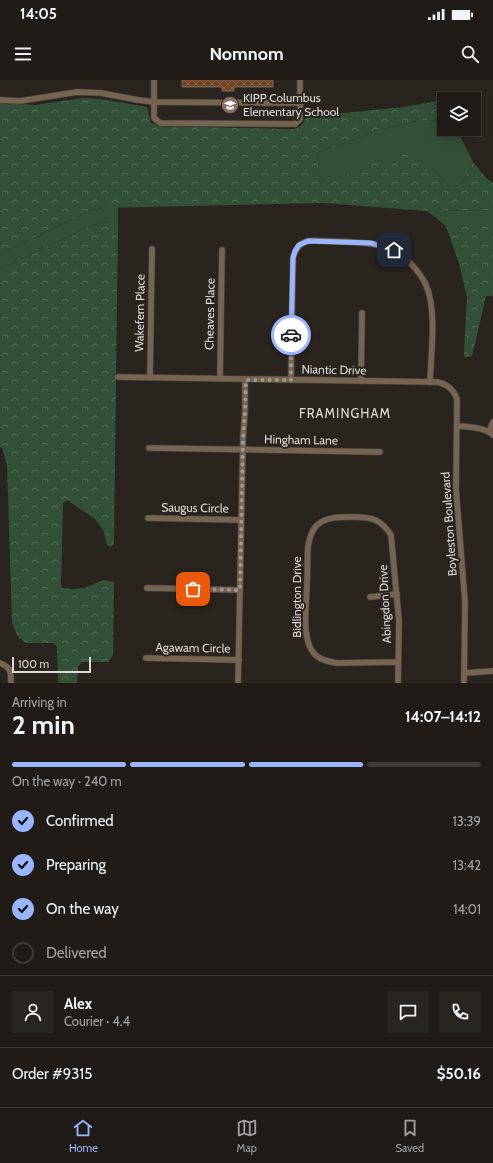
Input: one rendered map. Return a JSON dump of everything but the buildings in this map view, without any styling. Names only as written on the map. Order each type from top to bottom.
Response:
[{"type":"street","points":[[154,80],[154,118],[160,123],[295,124],[300,119],[300,80]]},
{"type":"street","points":[[0,100],[20,101],[77,92],[101,93],[154,102],[300,103]]},
{"type":"street","points":[[291,380],[293,258],[299,245],[308,241],[371,243],[394,250],[413,265],[426,285],[432,308],[430,382]]},
{"type":"street","name":"Wakefern Place","points":[[150,377],[152,249]]},
{"type":"street","name":"Cheaves Place","points":[[220,378],[222,250]]},
{"type":"street","points":[[361,381],[362,313]]},
{"type":"street","name":"Niantic Drive","points":[[118,377],[430,382]]},
{"type":"street","points":[[238,683],[241,520],[246,380]]},
{"type":"street","name":"Boyleston Boulevard","points":[[430,382],[447,384],[454,391],[457,399],[456,489],[465,602],[464,683]]},
{"type":"street","points":[[457,426],[475,428],[491,433],[493,422]]},
{"type":"street","name":"Hingham Lane","points":[[149,448],[380,452]]},
{"type":"street","name":"Abingdon Drive","points":[[317,525],[324,520],[339,517],[364,517],[376,519],[392,534],[399,620],[398,683]]},
{"type":"street","name":"Saugus Circle","points":[[148,518],[241,520]]},
{"type":"street","name":"Bidlington Drive","points":[[317,525],[313,531],[308,546],[306,632],[310,648],[316,657],[329,662],[398,662]]},
{"type":"street","points":[[147,588],[240,590]]},
{"type":"street","points":[[370,597],[397,594]]},
{"type":"street","name":"Agawam Circle","points":[[146,658],[239,660]]},
{"type":"street","points":[[0,663],[7,666],[11,672],[11,683]]},
{"type":"street","points":[[465,673],[493,671]]},
{"type":"green space","points":[[83,98],[101,99],[147,107],[151,123],[160,126],[295,129],[302,125],[310,110],[313,112],[344,113],[404,107],[437,101],[437,120],[417,121],[378,130],[321,152],[317,157],[320,176],[324,182],[329,182],[399,153],[411,154],[433,168],[449,187],[454,187],[465,179],[473,162],[486,178],[493,183],[493,210],[427,211],[323,203],[102,208],[89,211],[0,254],[0,103],[35,105]]},
{"type":"green space","points":[[437,120],[437,136],[460,136],[473,162],[465,179],[458,185],[449,187],[433,168],[329,182],[324,182],[320,176],[317,157],[321,152],[378,130],[417,121]]},
{"type":"green space","points":[[118,206],[118,221],[109,221],[93,225],[0,269],[0,254],[89,211]]},
{"type":"green space","points":[[493,210],[493,226],[446,226],[427,211]]},
{"type":"green space","points":[[109,221],[118,221],[114,543],[111,547],[107,545],[104,532],[95,519],[67,500],[63,503],[61,584],[62,588],[74,589],[85,588],[103,580],[114,582],[113,655],[108,662],[82,662],[78,667],[77,683],[58,683],[57,647],[54,643],[26,643],[18,637],[12,623],[7,464],[2,448],[0,447],[0,269],[93,225]]},
{"type":"green space","points":[[446,226],[493,226],[493,297],[486,296],[472,356],[465,358],[467,297],[459,263]]},
{"type":"way so far","points":[[193,589],[240,590],[243,438],[246,380],[291,380],[291,335]]},
{"type":"place","name":"KIPP Columbus Elementary School","points":[[230,105]]},
{"type":"district","name":"FRAMINGHAM","points":[[345,413]]},
{"type":"route","points":[[291,335],[293,258],[299,245],[308,241],[361,242],[371,243],[394,250]]}]
